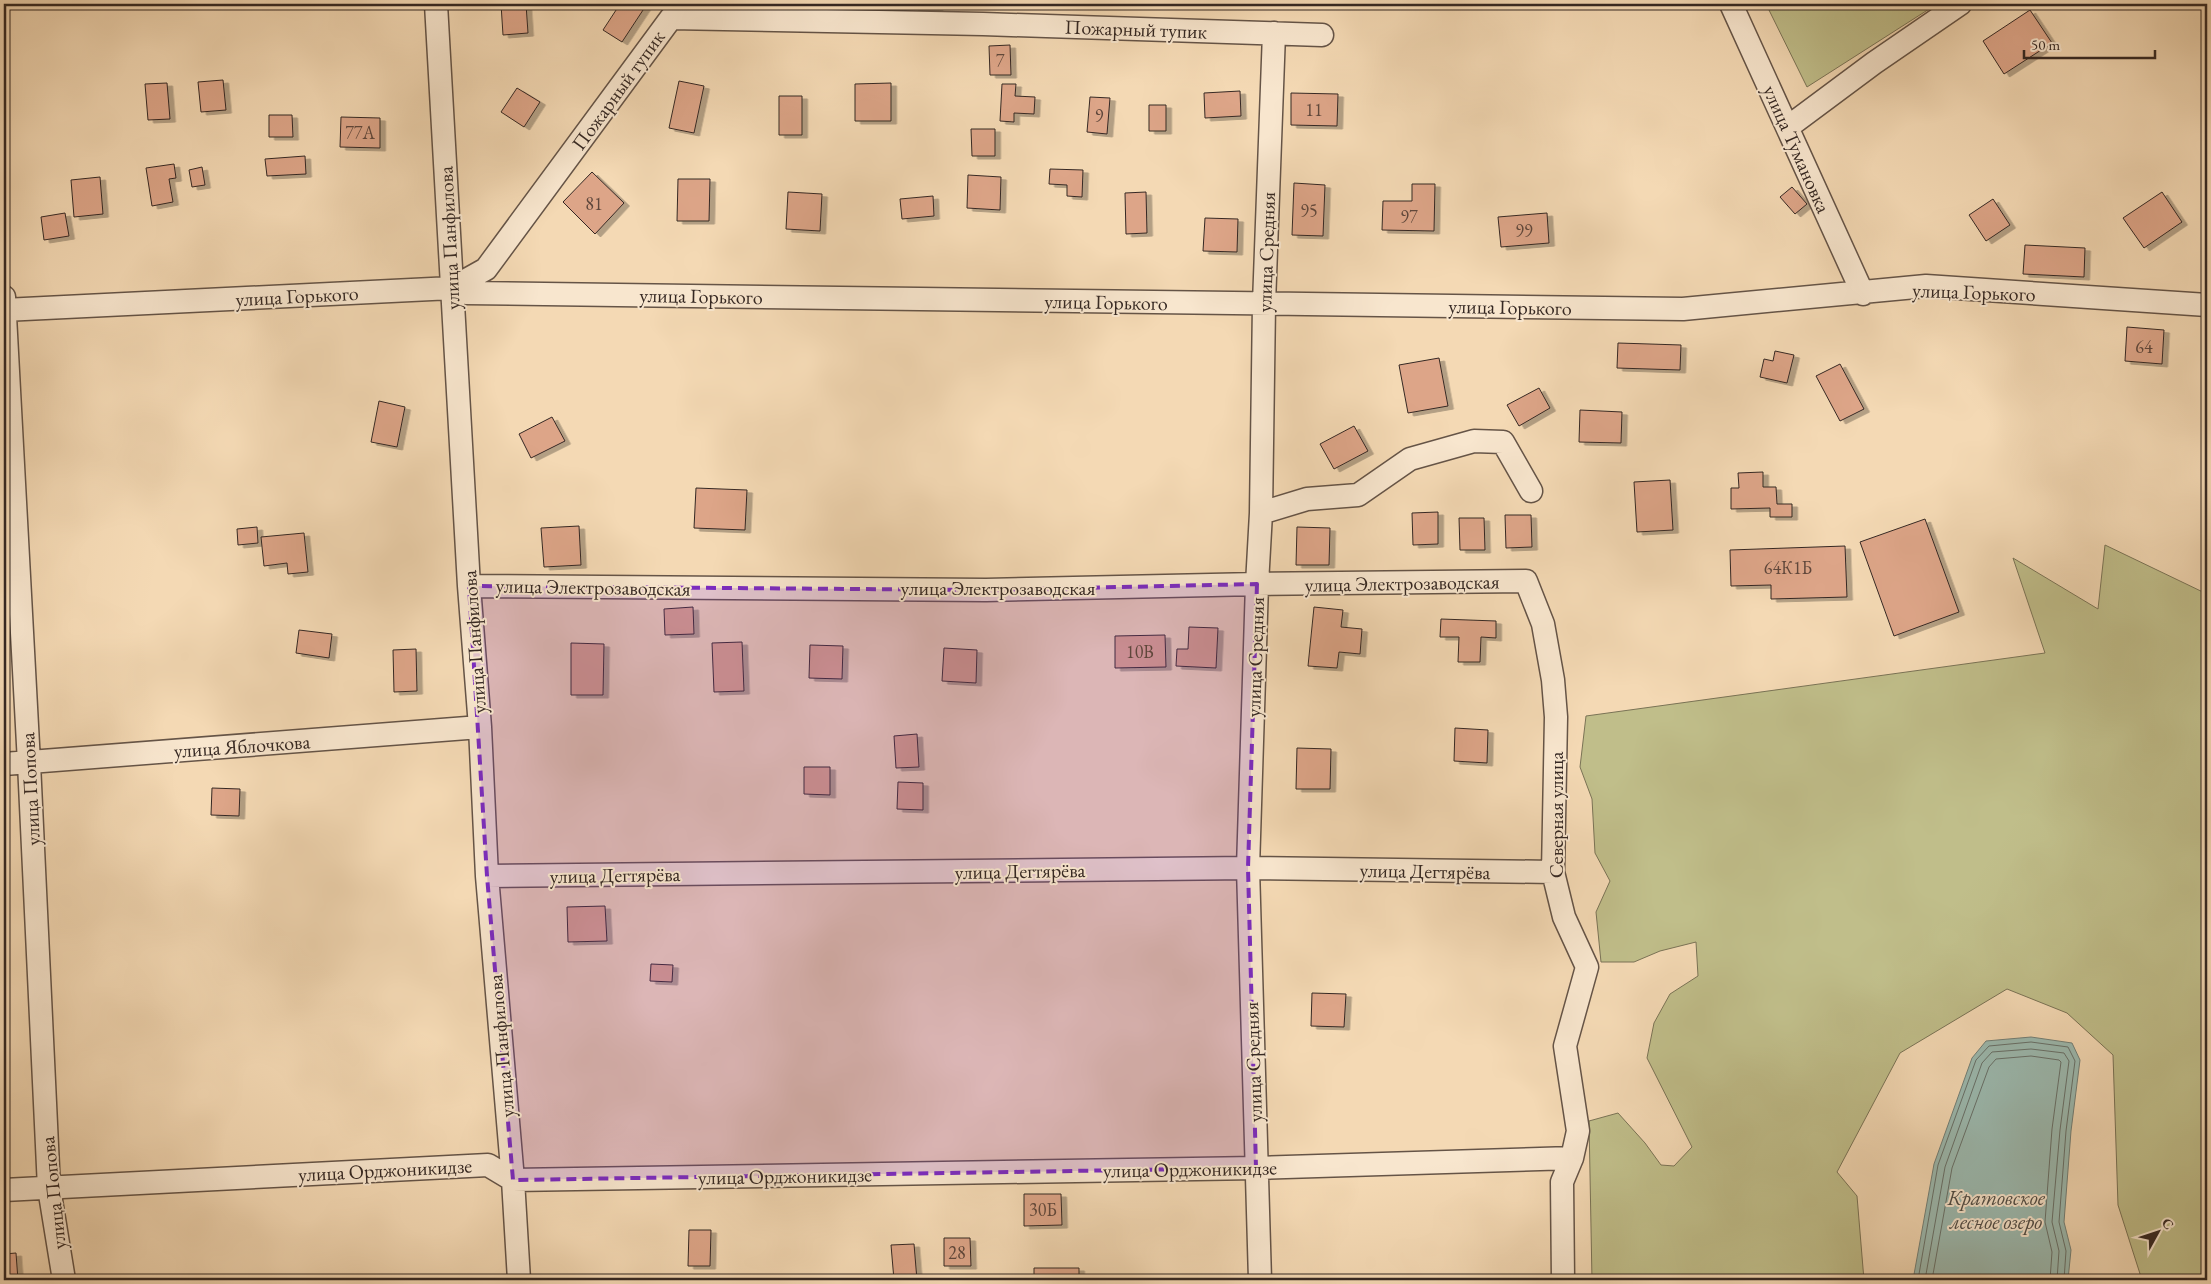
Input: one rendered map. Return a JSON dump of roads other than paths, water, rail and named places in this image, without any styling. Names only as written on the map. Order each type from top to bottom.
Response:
[{"type":"street","name":"улица Панфилова","points":[[436,4],[469,586],[480,727],[487,876],[513,1180],[519,1280]]},
{"type":"street","name":"улица Тумановка","points":[[1731,4],[1863,294]]},
{"type":"street","points":[[1788,127],[1874,63],[1960,4]]},
{"type":"street","name":"Пожарный тупик","points":[[452,288],[486,269],[671,18],[983,24],[1322,34]]},
{"type":"street","name":"улица Средняя","points":[[1260,1280],[1248,868],[1261,513],[1264,304],[1274,33]]},
{"type":"street","name":"улица Горького","points":[[4,306],[452,288],[466,293],[1683,309],[1863,294],[1926,286],[2207,305]]},
{"type":"street","name":"улица Попова","points":[[4,306],[29,763],[49,1188],[64,1280]]},
{"type":"street","points":[[1261,513],[1307,499],[1358,495],[1410,459],[1474,441],[1503,442],[1531,491]]},
{"type":"street","name":"улица Электрозаводская","points":[[469,586],[986,590],[1526,581]]},
{"type":"street","name":"Северная улица","points":[[1526,581],[1543,624],[1554,680],[1556,717],[1553,872],[1564,917],[1587,967],[1565,1046],[1578,1130],[1572,1158],[1562,1182],[1563,1280]]},
{"type":"street","name":"улица Яблочкова","points":[[4,764],[480,727]]},
{"type":"street","name":"улица Дегтярёва","points":[[487,876],[1248,868],[1553,872]]},
{"type":"street","name":"улица Орджоникидзе","points":[[4,1190],[488,1165],[513,1180],[1256,1168],[1572,1158]]},
{"type":"water","name":"Кратовское лесное озеро","points":[[2031,1037],[2072,1043],[2080,1060],[2071,1131],[2064,1222],[2071,1250],[2068,1280],[1913,1280],[1934,1164],[1972,1058],[1986,1041]]}]
